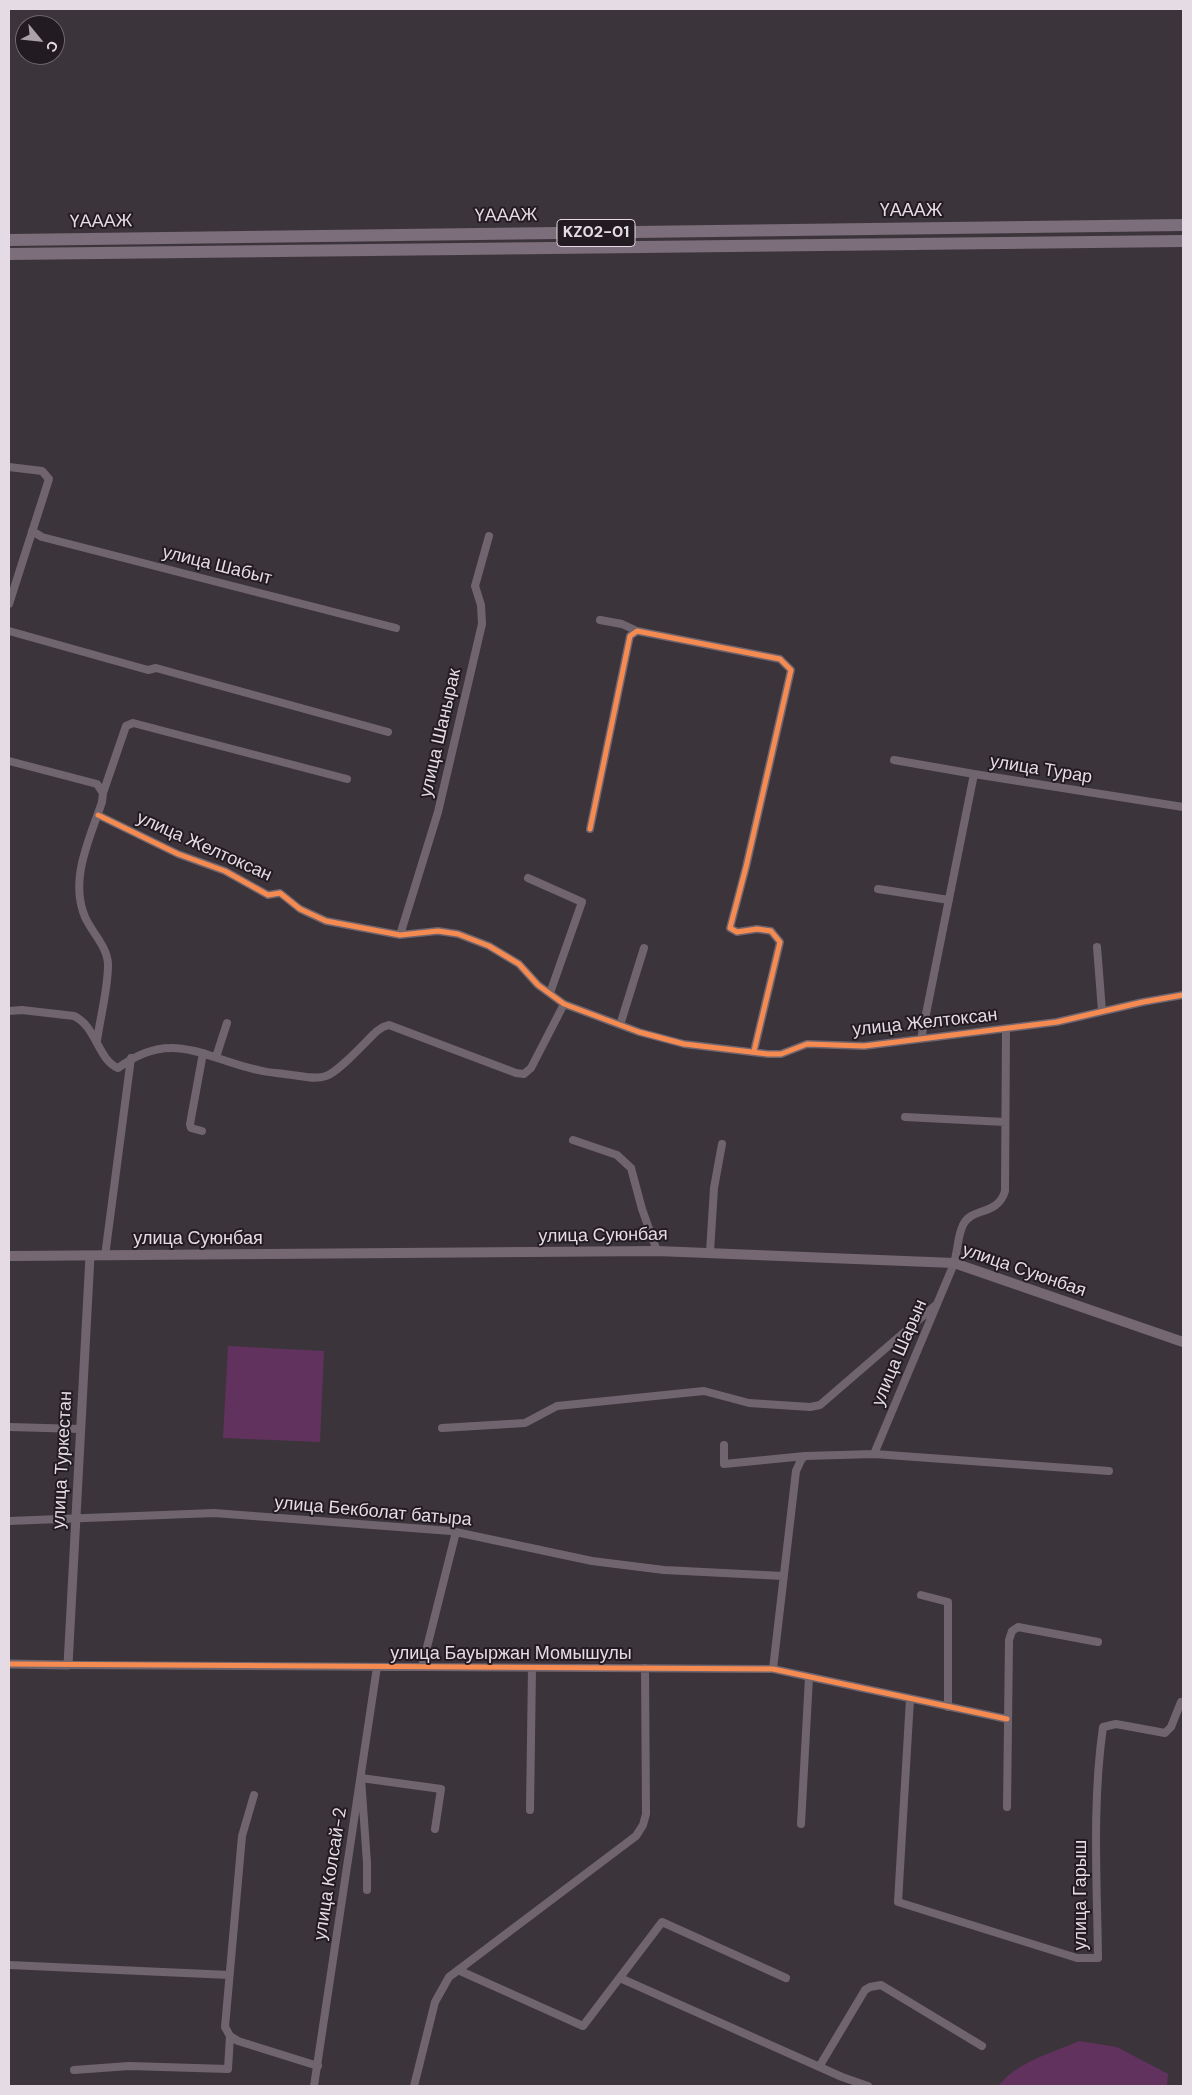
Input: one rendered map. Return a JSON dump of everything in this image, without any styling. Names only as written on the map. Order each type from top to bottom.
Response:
[{"type":"highway","name":"ҮАААЖ","points":[[9,240],[1183,226]]},
{"type":"highway","name":"ҮАААЖ","points":[[9,254],[1183,241]]},
{"type":"main road","name":"улица Суюнбая","points":[[9,1256],[657,1251],[954,1263],[1183,1342]]},
{"type":"street","points":[[9,467],[42,471],[49,479],[9,604]]},
{"type":"street","name":"улица Шабыт","points":[[32,531],[42,536],[396,628]]},
{"type":"street","name":"улица Шанырак","points":[[400,934],[438,812],[482,624],[481,605],[475,586],[489,536]]},
{"type":"street","points":[[600,620],[622,624],[636,631],[780,659],[791,670],[746,867],[730,928],[736,932],[757,929],[771,931],[780,942],[754,1052]]},
{"type":"street","points":[[9,631],[148,670],[156,668],[388,732]]},
{"type":"street","points":[[590,829],[630,636],[636,631]]},
{"type":"street","points":[[97,1042],[108,965],[105,950],[84,915],[78,889],[80,869],[126,726],[133,723],[347,779]]},
{"type":"street","name":"улица Турар","points":[[894,760],[1183,807]]},
{"type":"street","points":[[9,761],[97,784],[103,793]]},
{"type":"street","points":[[921,1039],[974,774]]},
{"type":"street","name":"улица Желтоксан","points":[[98,814],[178,854],[225,871],[268,895],[280,893],[300,910],[326,921],[400,934],[438,931],[458,934],[474,940],[489,946],[519,964],[538,985],[564,1004],[620,1025],[684,1044],[781,1054],[807,1044],[864,1046],[1057,1022],[1183,995]]},
{"type":"street","points":[[528,878],[582,902],[550,994]]},
{"type":"street","points":[[878,889],[949,900]]},
{"type":"street","points":[[1097,946],[1102,1012]]},
{"type":"street","points":[[620,1025],[644,948]]},
{"type":"street","points":[[9,1011],[22,1010],[74,1016],[86,1025],[113,1066],[118,1068],[131,1058],[165,1047],[188,1048],[258,1070],[313,1078],[326,1076],[337,1069],[377,1031],[389,1026],[516,1073],[524,1074],[530,1068],[564,1004]]},
{"type":"street","points":[[216,1057],[227,1023]]},
{"type":"street","points":[[905,1117],[1005,1122],[1006,1029]]},
{"type":"street","points":[[202,1131],[194,1129],[190,1124],[203,1053]]},
{"type":"street","points":[[105,1256],[131,1058]]},
{"type":"street","name":"улица Шарын","points":[[874,1454],[954,1263],[962,1225],[967,1219],[997,1206],[1003,1198],[1005,1191],[1005,1122]]},
{"type":"street","points":[[574,1140],[617,1155],[631,1168],[642,1209],[657,1251]]},
{"type":"street","points":[[710,1252],[714,1188],[722,1144]]},
{"type":"street","name":"улица Туркестан","points":[[68,1665],[90,1256]]},
{"type":"street","points":[[442,1428],[526,1423],[557,1406],[704,1391],[750,1403],[810,1407],[820,1405],[937,1304]]},
{"type":"street","points":[[9,1427],[81,1429]]},
{"type":"street","points":[[724,1445],[724,1464],[805,1456],[874,1454],[1109,1471]]},
{"type":"street","points":[[773,1669],[796,1471],[805,1456]]},
{"type":"street","name":"улица Бекболат батыра","points":[[9,1521],[214,1513],[456,1532],[592,1561],[664,1570],[783,1576]]},
{"type":"street","points":[[422,1667],[456,1532]]},
{"type":"street","points":[[921,1595],[948,1602],[948,1707]]},
{"type":"street","points":[[1007,1807],[1009,1640],[1012,1631],[1018,1627],[1098,1642]]},
{"type":"street","name":"улица Бауыржан Момышулы","points":[[9,1664],[773,1669],[1008,1719]]},
{"type":"street","name":"улица Колсай-2","points":[[314,2086],[377,1667]]},
{"type":"street","points":[[530,1810],[532,1668]]},
{"type":"street","points":[[414,2086],[435,2002],[449,1977],[636,1836],[643,1825],[646,1814],[645,1668]]},
{"type":"street","points":[[801,1824],[809,1677]]},
{"type":"street","name":"улица Гарыш","points":[[910,1699],[898,1902],[1077,1958],[1098,1958],[1098,1756],[1103,1727],[1116,1724],[1165,1733],[1171,1727],[1181,1702],[1183,1703]]},
{"type":"street","points":[[367,1890],[368,1863],[361,1778],[441,1789],[435,1829]]},
{"type":"street","points":[[74,2070],[129,2066],[228,2069],[230,2036],[226,2027],[229,1975],[242,1836],[254,1794]]},
{"type":"street","points":[[458,1970],[583,2026],[662,1922],[786,1978]]},
{"type":"street","points":[[9,1965],[229,1975]]},
{"type":"street","points":[[620,1978],[820,2067],[868,2086]]},
{"type":"street","points":[[820,2067],[865,1990],[881,1985],[982,2046]]},
{"type":"street","points":[[230,2036],[238,2041],[318,2066]]},
{"type":"shaded area","points":[[228,1346],[324,1351],[320,1442],[223,1438]]},
{"type":"shaded area","points":[[1079,2041],[1117,2047],[1168,2074],[1167,2086],[998,2086],[1025,2064]]},
{"type":"cycle path","points":[[590,829],[630,636],[637,631],[780,659],[791,670],[746,867],[730,928],[737,932],[757,929],[771,931],[780,942],[754,1051]]},
{"type":"cycle path","points":[[98,815],[178,854],[225,871],[268,895],[280,893],[300,909],[326,921],[400,935],[438,931],[458,934],[489,946],[519,964],[538,985],[564,1004],[639,1032],[684,1044],[768,1054],[781,1054],[807,1044],[864,1046],[1057,1022],[1143,1002],[1183,995]]},
{"type":"cycle path","points":[[9,1664],[773,1669],[1007,1719]]}]
